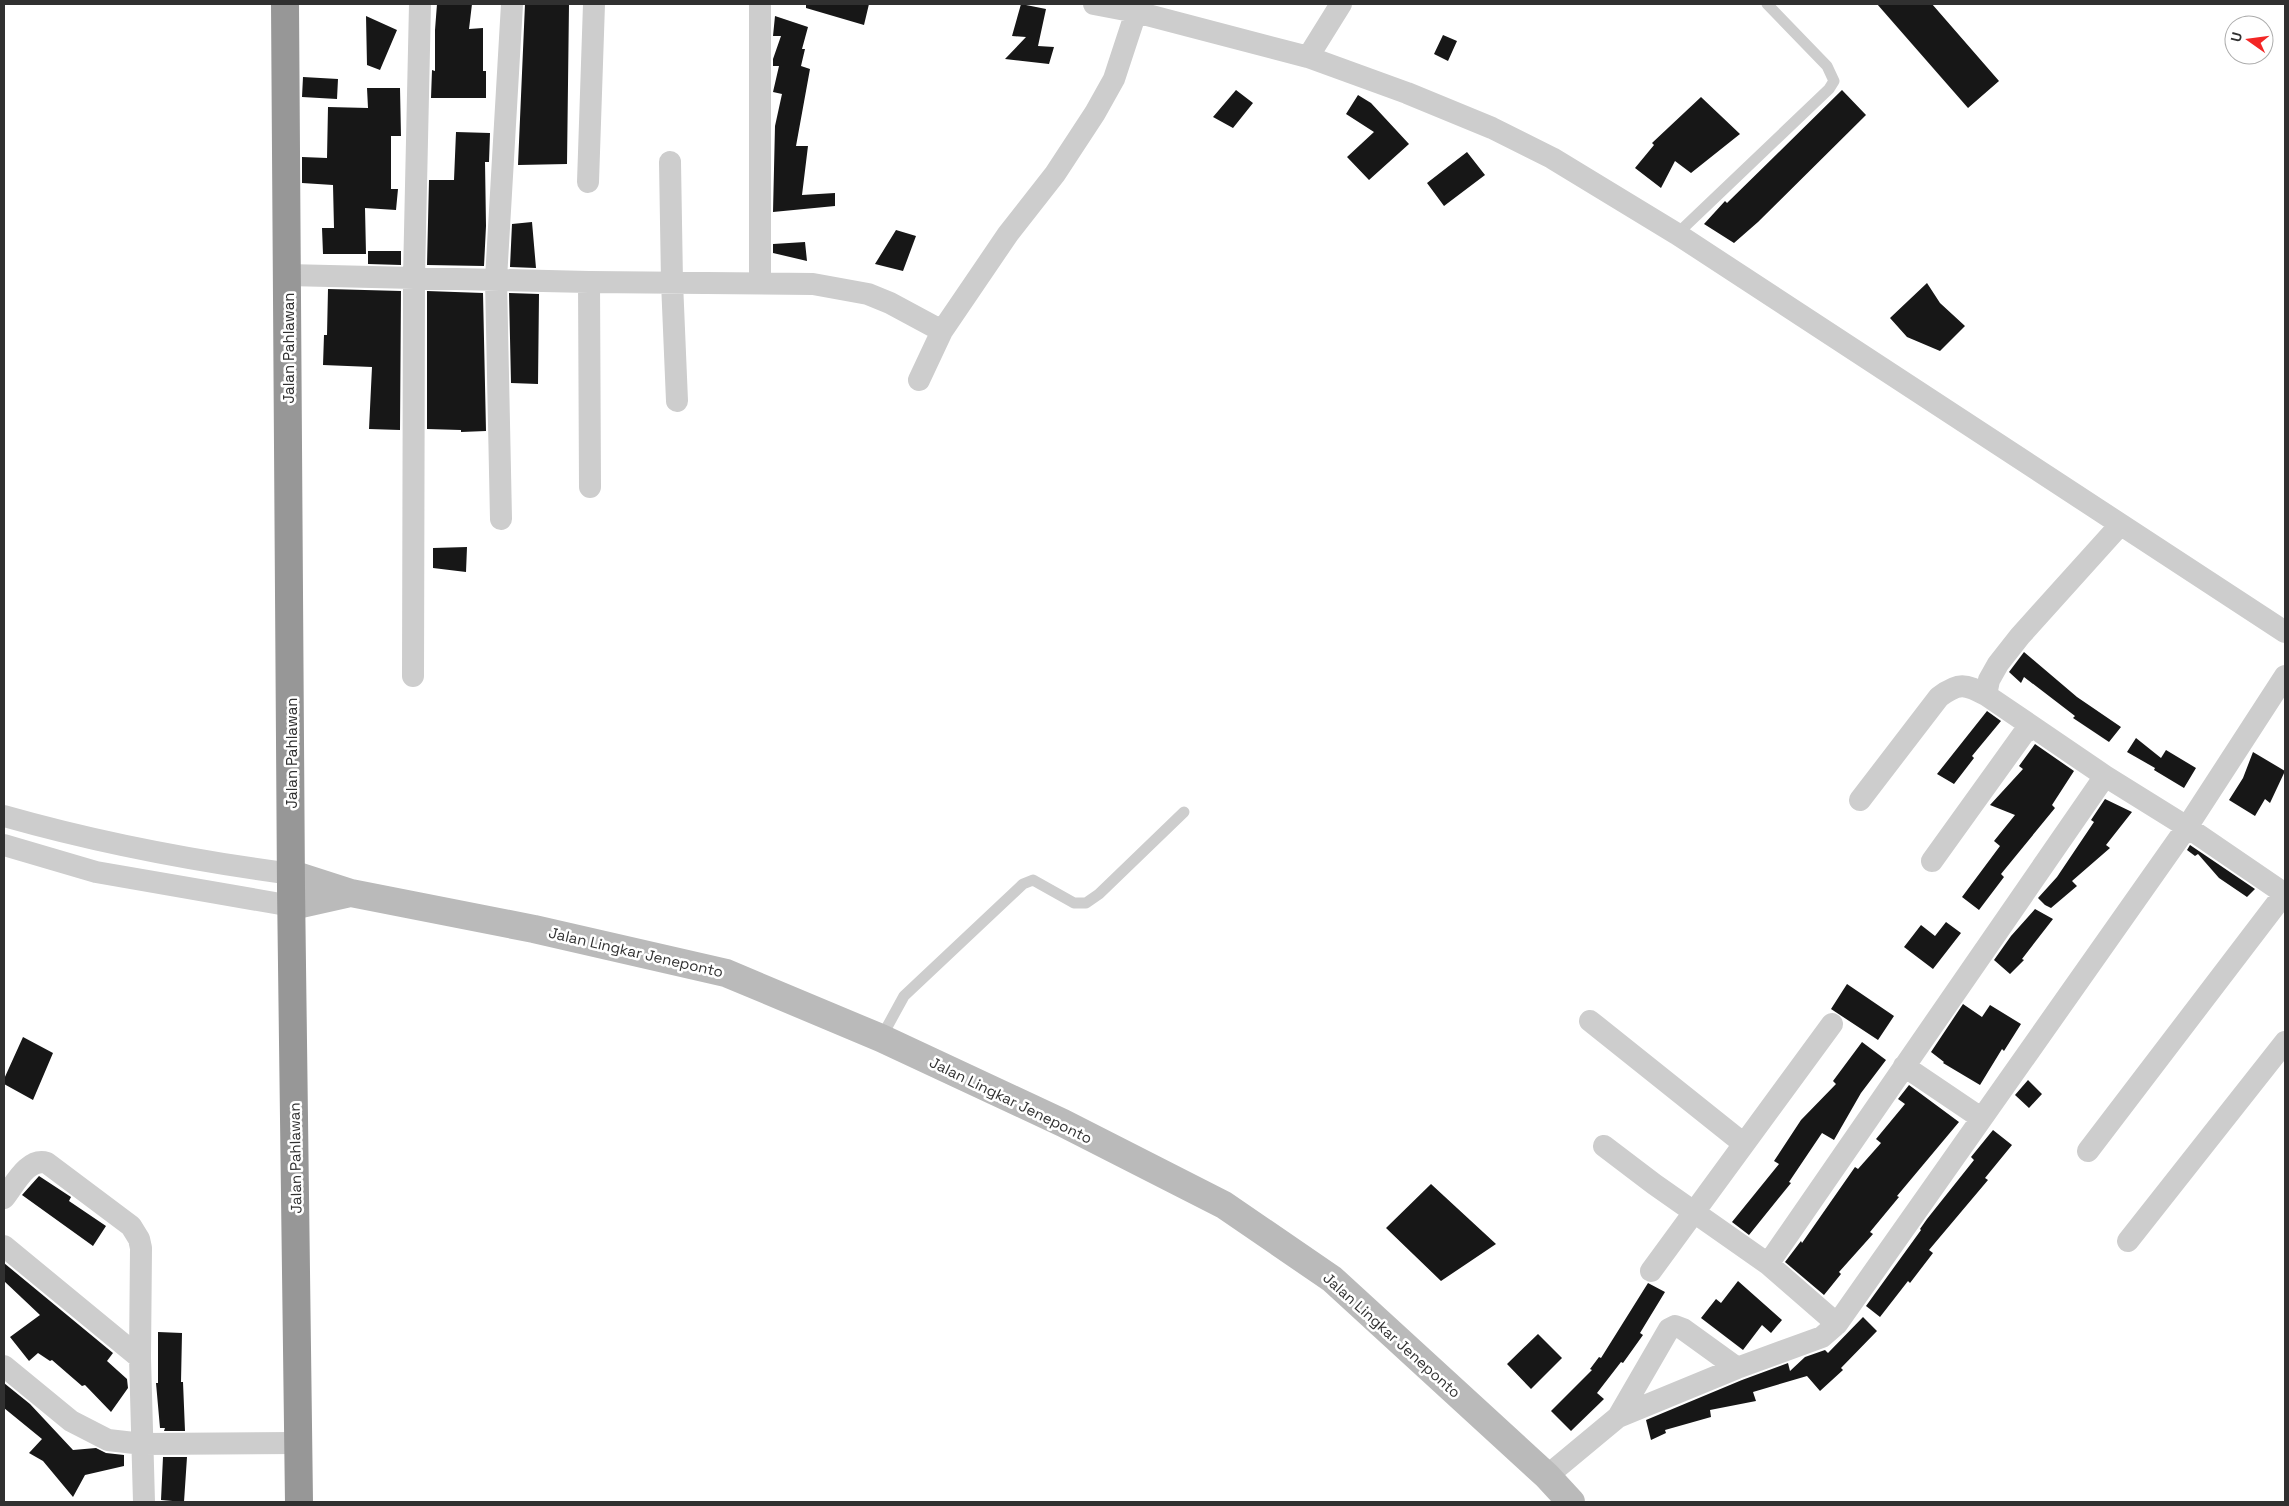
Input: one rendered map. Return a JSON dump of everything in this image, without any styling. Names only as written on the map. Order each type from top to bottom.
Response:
[{"type":"highway","name":"Jalan Pahlawan","points":[[285,4],[299,1502]]},
{"type":"main road","name":"Jalan Lingkar Jeneponto","points":[[292,874],[351,893],[534,929],[726,973],[881,1038],[1063,1123],[1224,1205],[1332,1279],[1547,1476],[1571,1502]]},
{"type":"main road","name":"Jalan Lingkar Jeneponto","points":[[292,906],[351,893]]},
{"type":"street","points":[[413,676],[414,277],[420,4]]},
{"type":"street","points":[[501,519],[496,279],[512,4]]},
{"type":"street","points":[[588,182],[594,4]]},
{"type":"street","points":[[760,4],[760,282]]},
{"type":"street","points":[[1094,4],[1136,12],[1308,57],[1407,93],[1492,128],[1552,158],[1677,234],[2285,632]]},
{"type":"street","points":[[1308,57],[1340,4]]},
{"type":"street","points":[[919,380],[942,331],[1008,234],[1055,174],[1095,113],[1114,79],[1136,12]]},
{"type":"street","points":[[670,162],[672,282],[677,401]]},
{"type":"street","points":[[287,275],[589,282],[760,282],[813,284],[868,294],[890,302],[942,331]]},
{"type":"street","points":[[589,282],[590,487]]},
{"type":"street","points":[[1986,695],[1989,680],[1998,664],[2020,636],[2120,525]]},
{"type":"street","points":[[1547,1476],[1618,1416],[1822,1337],[1837,1324],[2187,827],[2285,676]]},
{"type":"street","points":[[1860,800],[1940,697],[1953,687],[1968,686],[1986,695],[2029,726],[2187,827],[2285,894],[2088,1152]]},
{"type":"street","points":[[1932,862],[2029,726]]},
{"type":"street","points":[[1768,1264],[2105,776]]},
{"type":"street","points":[[4,816],[125,847],[228,866],[292,874]]},
{"type":"street","points":[[4,845],[96,872],[292,906]]},
{"type":"street","points":[[1590,1021],[1744,1144]]},
{"type":"street","points":[[1651,1271],[1832,1024]]},
{"type":"street","points":[[2128,1241],[2285,1042]]},
{"type":"street","points":[[1904,1066],[1981,1118]]},
{"type":"street","points":[[1604,1146],[1694,1213],[1768,1264],[1837,1324]]},
{"type":"street","points":[[4,1198],[30,1166],[41,1161],[131,1226],[139,1239],[141,1248],[140,1358],[144,1502]]},
{"type":"street","points":[[4,1246],[140,1358]]},
{"type":"street","points":[[1618,1416],[1669,1329],[1675,1326],[1683,1329],[1738,1368]]},
{"type":"street","points":[[4,1366],[61,1414],[94,1434],[108,1440],[143,1444],[298,1443]]},
{"type":"lane","points":[[1677,234],[1829,89],[1834,81],[1827,66],[1767,4]]},
{"type":"lane","points":[[881,1038],[904,996],[1022,884],[1033,880],[1074,902],[1086,903],[1099,894],[1184,812]]},
{"type":"building","points":[[437,4],[472,4],[469,29],[483,28],[483,71],[486,71],[486,98],[431,98],[432,70],[435,71]]},
{"type":"building","points":[[525,4],[569,4],[567,164],[518,165]]},
{"type":"building","points":[[806,4],[869,4],[864,25],[806,8]]},
{"type":"building","points":[[1021,4],[1046,9],[1038,46],[1054,47],[1049,64],[1005,59],[1026,37],[1012,36]]},
{"type":"building","points":[[1877,4],[1932,4],[1999,81],[1968,108]]},
{"type":"building","points":[[366,16],[397,30],[380,70],[367,65]]},
{"type":"building","points":[[775,16],[808,27],[802,49],[805,49],[801,66],[810,69],[796,146],[808,146],[802,195],[835,193],[835,206],[773,212],[775,126],[782,94],[773,92],[779,66],[773,66],[773,59],[781,36],[773,36]]},
{"type":"building","points":[[1443,35],[1457,41],[1448,61],[1434,54]]},
{"type":"building","points":[[303,77],[338,79],[337,99],[302,97]]},
{"type":"building","points":[[367,88],[400,88],[401,136],[391,136],[391,189],[398,189],[396,210],[365,208],[366,254],[323,254],[322,228],[334,228],[333,185],[302,183],[302,157],[327,158],[328,107],[368,108]]},
{"type":"building","points":[[1236,90],[1253,103],[1233,128],[1213,117]]},
{"type":"building","points":[[1842,90],[1866,115],[1758,222],[1734,243],[1704,224],[1725,201],[1727,203]]},
{"type":"building","points":[[1358,95],[1371,103],[1409,144],[1369,180],[1347,157],[1374,132],[1346,114]]},
{"type":"building","points":[[1701,97],[1740,134],[1691,173],[1675,161],[1661,188],[1635,168],[1654,145],[1652,143]]},
{"type":"building","points":[[456,132],[490,133],[489,162],[485,162],[486,226],[484,266],[427,265],[429,180],[454,180]]},
{"type":"building","points":[[1467,152],[1485,175],[1444,206],[1427,183]]},
{"type":"building","points":[[532,222],[536,268],[510,267],[512,224]]},
{"type":"building","points":[[896,230],[916,236],[903,271],[875,264]]},
{"type":"building","points":[[805,242],[807,261],[773,253],[773,244]]},
{"type":"building","points":[[368,251],[401,251],[401,265],[368,264]]},
{"type":"building","points":[[1927,283],[1940,303],[1965,326],[1940,351],[1907,337],[1890,318]]},
{"type":"building","points":[[328,289],[401,291],[400,430],[369,429],[372,367],[323,365],[324,335],[327,335]]},
{"type":"building","points":[[427,291],[483,293],[486,431],[461,432],[461,430],[427,429]]},
{"type":"building","points":[[509,293],[539,294],[538,384],[511,383]]},
{"type":"building","points":[[467,547],[466,572],[433,568],[433,548]]},
{"type":"building","points":[[2024,652],[2077,697],[2121,727],[2109,742],[2073,718],[2075,716],[2024,677],[2021,683],[2009,672]]},
{"type":"building","points":[[1987,711],[2001,721],[1972,756],[1974,758],[1954,784],[1937,774]]},
{"type":"building","points":[[2136,738],[2161,758],[2166,750],[2196,768],[2184,788],[2127,752]]},
{"type":"building","points":[[2035,744],[2074,771],[2052,805],[2055,808],[2001,874],[2004,877],[1979,910],[1962,897],[2000,846],[1994,841],[2015,815],[1990,805],[2023,769],[2019,766]]},
{"type":"building","points":[[2253,752],[2285,771],[2270,803],[2265,799],[2255,816],[2229,800],[2243,778]]},
{"type":"building","points":[[2105,799],[2132,812],[2106,845],[2110,848],[2072,881],[2077,886],[2051,908],[2045,905],[2038,898],[2057,877],[2094,822],[2091,820]]},
{"type":"building","points":[[2190,845],[2255,889],[2247,897],[2219,878],[2198,854],[2195,856],[2187,850]]},
{"type":"building","points":[[2035,909],[2053,919],[2022,959],[2024,960],[2010,974],[1994,960],[2011,936]]},
{"type":"building","points":[[1946,922],[1961,933],[1933,969],[1904,947],[1921,925],[1935,936]]},
{"type":"building","points":[[1847,984],[1894,1016],[1878,1040],[1831,1009]]},
{"type":"building","points":[[1963,1004],[1982,1017],[1990,1005],[2021,1024],[2004,1051],[2002,1049],[1980,1085],[1943,1063],[1931,1052]]},
{"type":"building","points":[[23,1037],[53,1053],[33,1100],[4,1084],[4,1079]]},
{"type":"building","points":[[1862,1042],[1886,1060],[1861,1093],[1834,1140],[1822,1133],[1789,1182],[1791,1183],[1749,1235],[1732,1222],[1779,1164],[1774,1161],[1801,1120],[1836,1084],[1833,1081]]},
{"type":"building","points":[[2028,1080],[2042,1094],[2029,1108],[2015,1095]]},
{"type":"building","points":[[1909,1085],[1959,1122],[1897,1196],[1899,1197],[1870,1232],[1873,1234],[1839,1272],[1841,1274],[1824,1295],[1785,1262],[1801,1241],[1802,1243],[1855,1167],[1858,1169],[1881,1143],[1876,1139],[1905,1104],[1898,1099]]},
{"type":"building","points":[[1993,1130],[2012,1145],[1985,1178],[1988,1180],[1929,1250],[1933,1253],[1910,1283],[1908,1281],[1880,1317],[1866,1306],[1927,1219],[1974,1160],[1971,1157]]},
{"type":"building","points":[[39,1176],[71,1197],[69,1201],[106,1226],[93,1246],[22,1195]]},
{"type":"building","points":[[1431,1184],[1496,1244],[1441,1281],[1386,1228]]},
{"type":"building","points":[[4,1263],[113,1353],[107,1361],[127,1379],[128,1388],[111,1412],[85,1385],[82,1386],[52,1360],[50,1361],[38,1353],[29,1361],[10,1337],[40,1315],[4,1281]]},
{"type":"building","points":[[1738,1281],[1782,1320],[1771,1333],[1762,1325],[1743,1350],[1701,1318],[1716,1299],[1721,1303]]},
{"type":"building","points":[[1648,1283],[1665,1292],[1640,1333],[1643,1335],[1623,1363],[1621,1362],[1597,1393],[1604,1399],[1571,1431],[1551,1411],[1592,1370],[1590,1369],[1599,1357],[1601,1358]]},
{"type":"building","points":[[1863,1317],[1877,1331],[1841,1368],[1843,1370],[1820,1391],[1807,1376],[1753,1392],[1756,1401],[1710,1410],[1711,1417],[1665,1430],[1666,1433],[1651,1440],[1646,1420],[1788,1363],[1790,1371],[1805,1357],[1825,1350],[1828,1353]]},
{"type":"building","points":[[158,1332],[182,1333],[181,1382],[183,1382],[185,1431],[164,1431],[165,1428],[160,1428],[156,1383],[158,1383]]},
{"type":"building","points":[[1538,1334],[1562,1358],[1531,1389],[1507,1364]]},
{"type":"building","points":[[4,1383],[30,1404],[73,1450],[96,1448],[106,1453],[124,1455],[124,1466],[85,1475],[73,1497],[43,1461],[29,1453],[42,1439],[4,1408]]},
{"type":"building","points":[[163,1457],[187,1457],[184,1502],[161,1500]]}]
